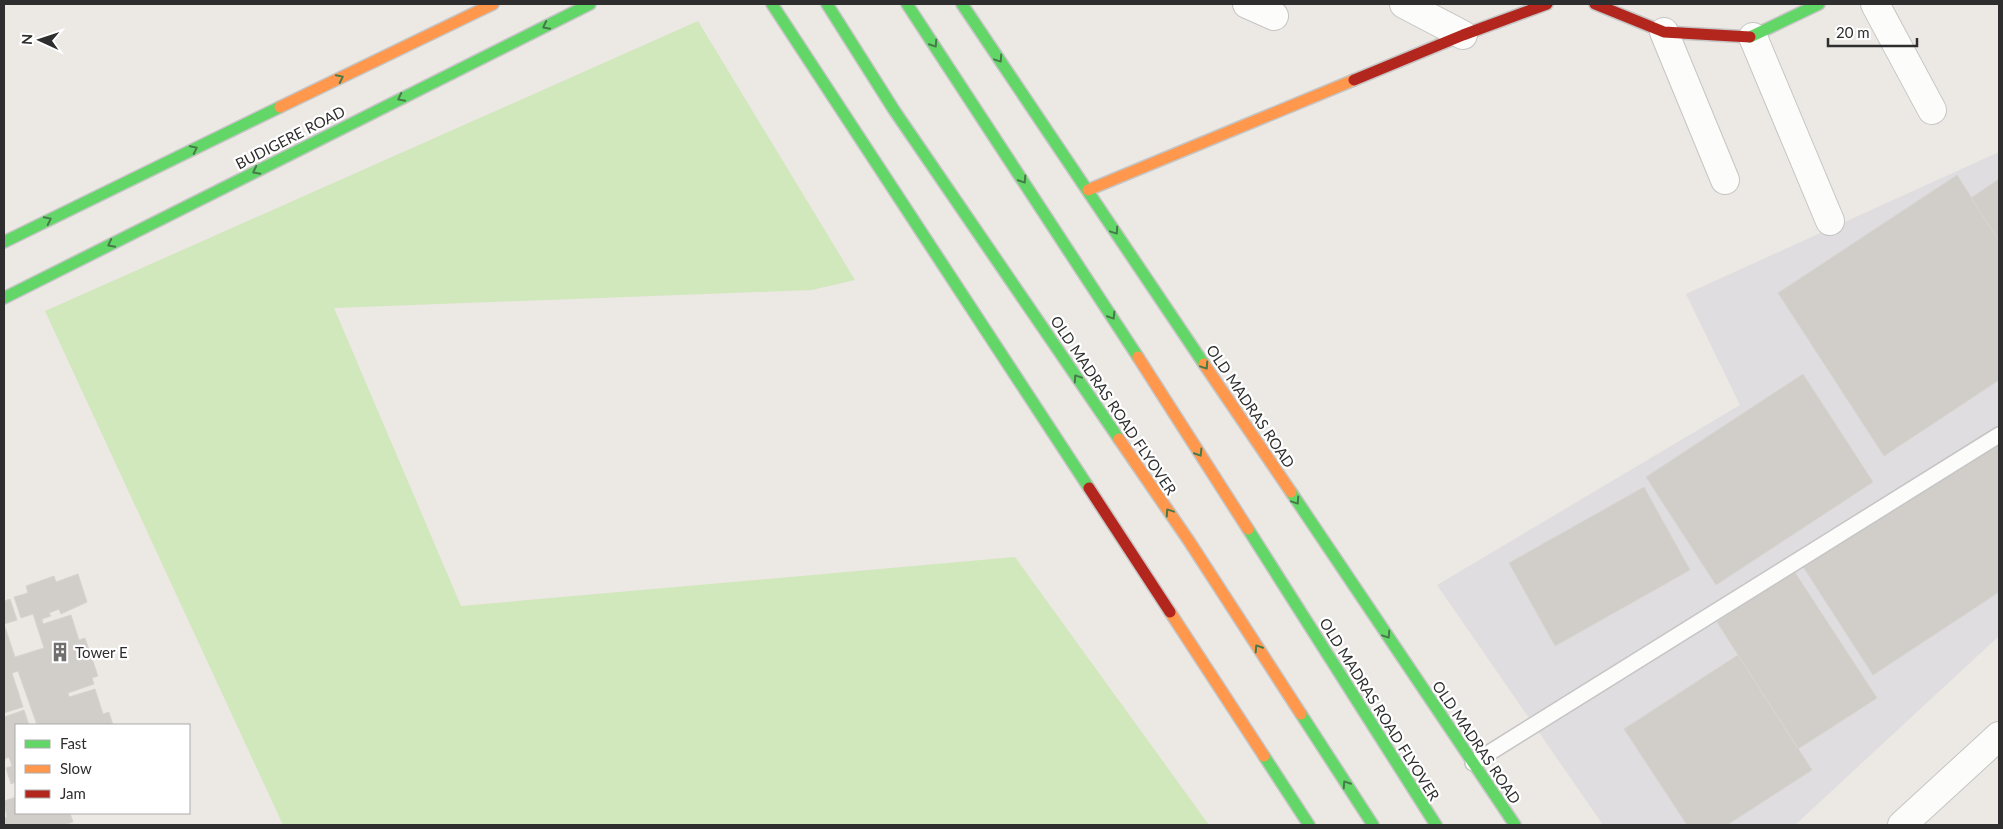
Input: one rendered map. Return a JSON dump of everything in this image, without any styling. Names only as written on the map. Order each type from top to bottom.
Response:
[{"type":"main road","name":"BUDIGERE ROAD","points":[[4,242],[493,4]]},
{"type":"main road","name":"BUDIGERE ROAD","points":[[4,298],[590,4]]},
{"type":"main road","points":[[772,4],[1309,825]]},
{"type":"main road","name":"OLD MADRAS ROAD FLYOVER","points":[[827,4],[894,110],[1189,541],[1373,825]]},
{"type":"main road","name":"OLD MADRAS ROAD FLYOVER","points":[[907,4],[1088,277],[1436,825]]},
{"type":"main road","name":"OLD MADRAS ROAD","points":[[962,4],[1514,825]]},
{"type":"main road","points":[[1088,190],[1463,35],[1547,4]]},
{"type":"main road","points":[[1595,4],[1664,32],[1753,37],[1819,4]]},
{"type":"street","points":[[1247,4],[1274,16]]},
{"type":"street","points":[[1404,4],[1463,35]]},
{"type":"street","points":[[1875,4],[1932,110]]},
{"type":"street","points":[[1664,32],[1725,180]]},
{"type":"street","points":[[1753,37],[1830,221]]},
{"type":"street","points":[[1902,825],[1999,736]]},
{"type":"lane","points":[[1473,763],[1999,435]]},
{"type":"shaded area","points":[[1999,152],[1999,636],[1795,825],[1603,825],[1437,585],[1740,405],[1686,294]]},
{"type":"green space","points":[[698,21],[855,280],[812,290],[334,308],[461,606],[1015,557],[1209,825],[283,825],[45,311]]},
{"type":"building","points":[[1957,175],[1999,241],[1999,380],[1884,456],[1778,293]]},
{"type":"building","points":[[1999,179],[1999,241],[1971,198]]},
{"type":"building","points":[[1803,374],[1873,482],[1716,585],[1646,477]]},
{"type":"building","points":[[1999,442],[1999,592],[1873,675],[1802,565]]},
{"type":"building","points":[[1644,487],[1690,570],[1555,646],[1509,563]]},
{"type":"building","points":[[1794,571],[1877,698],[1798,749],[1717,622]]},
{"type":"building","name":"Tower E","points":[[78,574],[87,602],[61,614],[59,609],[49,613],[51,616],[42,619],[43,624],[71,615],[79,640],[85,638],[98,676],[92,678],[94,684],[68,693],[69,697],[95,689],[103,714],[109,712],[113,724],[37,724],[18,671],[12,673],[23,707],[4,713],[4,624],[15,657],[44,648],[33,614],[21,618],[14,597],[28,593],[26,586],[54,576],[56,582]]},
{"type":"building","points":[[10,599],[17,620],[4,624],[4,601]]},
{"type":"building","points":[[1738,655],[1812,770],[1727,825],[1687,825],[1624,729]]},
{"type":"building","points":[[24,710],[29,724],[15,724],[15,782],[11,784],[6,768],[12,766],[9,757],[4,759],[4,717]]},
{"type":"building","points":[[15,797],[15,814],[70,814],[73,822],[63,825],[4,825],[4,818],[7,817],[4,801]]},
{"type":"traffic: fast","points":[[4,298],[590,4]]},
{"type":"traffic: fast","points":[[772,4],[1089,488]]},
{"type":"traffic: fast","points":[[827,4],[894,110],[1119,439]]},
{"type":"traffic: fast","points":[[907,4],[1138,357]]},
{"type":"traffic: fast","points":[[962,4],[1204,364]]},
{"type":"traffic: fast","points":[[1750,37],[1819,4]]},
{"type":"traffic: fast","points":[[4,242],[280,107]]},
{"type":"traffic: fast","points":[[1291,492],[1515,825]]},
{"type":"traffic: fast","points":[[1248,529],[1436,825]]},
{"type":"traffic: fast","points":[[1301,714],[1373,825]]},
{"type":"traffic: fast","points":[[1264,756],[1309,825]]},
{"type":"traffic: slow","points":[[280,107],[493,4]]},
{"type":"traffic: slow","points":[[1088,190],[1354,80]]},
{"type":"traffic: slow","points":[[1138,357],[1248,529]]},
{"type":"traffic: slow","points":[[1204,364],[1291,492]]},
{"type":"traffic: slow","points":[[1119,439],[1189,541],[1301,714]]},
{"type":"traffic: slow","points":[[1170,612],[1264,756]]},
{"type":"traffic: jam","points":[[1354,80],[1463,35],[1547,4]]},
{"type":"traffic: jam","points":[[1595,4],[1664,32],[1750,37]]},
{"type":"traffic: jam","points":[[1089,488],[1170,612]]},
{"type":"place","name":"Tower E","points":[[60,652]]}]
